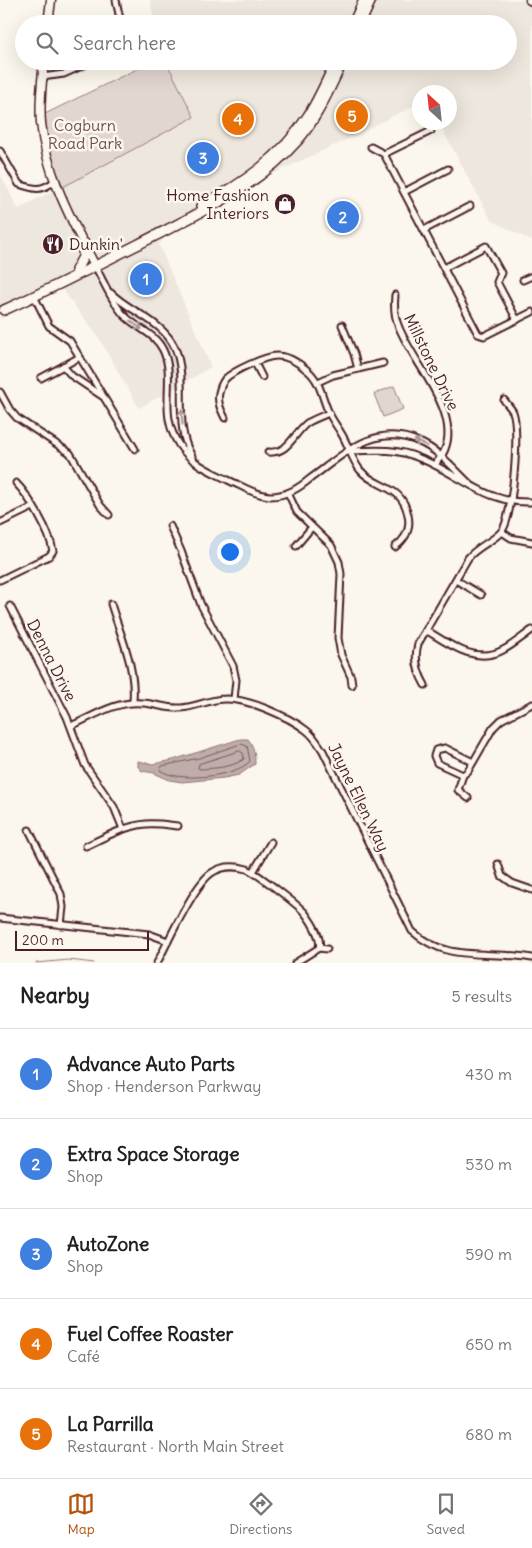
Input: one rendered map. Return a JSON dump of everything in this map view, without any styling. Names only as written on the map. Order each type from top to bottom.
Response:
[{"type":"main road","points":[[357,15],[364,0]]},
{"type":"main road","points":[[364,15],[371,0]]},
{"type":"main road","points":[[2,312],[226,192],[264,165],[287,143],[303,124],[332,70]]},
{"type":"main road","points":[[2,312],[32,293],[76,270],[140,243],[228,198],[253,182],[292,146],[310,124],[339,70]]},
{"type":"main road","points":[[76,270],[83,258],[84,243]]},
{"type":"main road","points":[[140,243],[154,245]]},
{"type":"street","points":[[49,15],[51,0]]},
{"type":"street","points":[[116,0],[120,15]]},
{"type":"street","points":[[43,70],[40,105],[43,138],[46,155],[56,181],[106,287],[123,314],[154,338],[163,350],[168,366],[167,408],[170,425],[179,445],[196,463],[255,493],[272,496],[288,493],[300,487],[359,443],[374,438],[405,437],[420,442],[441,457],[472,485]]},
{"type":"street","points":[[42,77],[64,74],[73,70]]},
{"type":"street","points":[[384,154],[430,131]]},
{"type":"street","points":[[371,147],[384,154],[478,334],[484,336],[532,312]]},
{"type":"street","points":[[0,151],[20,184],[38,189],[45,188],[56,181]]},
{"type":"street","points":[[404,192],[448,169]]},
{"type":"street","points":[[424,230],[470,206]]},
{"type":"street","points":[[444,268],[486,246],[501,273],[497,282],[517,320]]},
{"type":"street","points":[[523,280],[532,276]]},
{"type":"street","points":[[106,287],[116,298],[163,331],[174,347],[178,361],[184,440],[196,463]]},
{"type":"street","name":"Millstone Drive","points":[[395,295],[394,306],[397,324],[438,398],[448,424],[445,449],[435,465]]},
{"type":"street","points":[[34,296],[49,326],[70,341],[135,449]]},
{"type":"street","points":[[342,325],[358,369]]},
{"type":"street","points":[[284,357],[285,350]]},
{"type":"street","points":[[41,378],[80,357]]},
{"type":"street","points":[[225,418],[218,399],[222,385],[230,376],[270,357],[284,357],[307,370],[318,382],[329,413],[359,468],[370,478],[395,492],[406,507],[408,534],[395,547]]},
{"type":"street","points":[[318,382],[333,375],[382,362]]},
{"type":"street","points":[[255,363],[262,377]]},
{"type":"street","points":[[63,366],[72,376],[105,399]]},
{"type":"street","points":[[0,392],[17,418],[70,453],[100,505],[109,515]]},
{"type":"street","points":[[424,685],[420,677],[416,652],[426,630],[468,558],[475,550],[502,532],[509,515],[516,428],[513,411],[504,400]]},
{"type":"street","points":[[268,452],[276,452],[285,448],[306,424],[329,413]]},
{"type":"street","points":[[350,451],[395,451],[418,457],[486,494],[511,502],[532,502]]},
{"type":"street","points":[[0,580],[49,556],[53,551],[52,540],[25,492],[16,483]]},
{"type":"street","points":[[288,493],[297,512],[331,545],[339,562],[338,638],[341,655],[351,677],[352,685]]},
{"type":"street","points":[[0,524],[33,507]]},
{"type":"street","points":[[170,526],[201,605],[233,666],[236,680],[234,699]]},
{"type":"street","points":[[296,546],[312,527]]},
{"type":"street","points":[[502,532],[511,538],[532,542]]},
{"type":"street","points":[[456,580],[481,595]]},
{"type":"street","points":[[111,604],[133,671],[133,702]]},
{"type":"street","name":"Denna Drive","points":[[10,606],[71,726],[85,766],[114,806],[123,829]]},
{"type":"street","points":[[426,630],[452,646],[482,656],[502,651],[532,630]]},
{"type":"street","name":"Jayne Ellen Way","points":[[71,726],[113,707],[133,702],[179,708],[217,700],[234,699],[253,704],[297,724],[317,740],[412,931],[426,947],[440,955]]},
{"type":"street","points":[[468,798],[458,790],[463,778],[493,728],[502,720],[532,704]]},
{"type":"street","points":[[463,778],[437,763],[434,756],[436,750],[445,748],[473,762]]},
{"type":"street","points":[[86,846],[123,829],[147,824],[178,826]]},
{"type":"street","points":[[29,830],[61,894],[63,907],[61,925]]},
{"type":"street","points":[[253,872],[271,842]]},
{"type":"street","points":[[498,864],[502,876],[512,883],[532,890]]},
{"type":"street","points":[[157,963],[198,887],[207,876],[218,870],[230,867],[242,868],[253,872],[304,912],[320,941],[319,948]]},
{"type":"street","points":[[0,918],[149,934],[168,942]]},
{"type":"street","points":[[295,963],[319,948],[327,949]]},
{"type":"street","points":[[447,957],[461,959],[516,956],[532,958]]},
{"type":"shaded area","points":[[150,0],[532,0],[532,241],[491,220],[443,130],[457,130],[457,85],[412,85],[412,107],[344,141],[233,192],[183,219],[164,238],[159,245],[211,367],[139,408],[99,338],[62,289],[0,319],[0,174],[18,209],[194,117],[170,70],[517,70],[517,15],[153,15]]},
{"type":"green space","name":"Cogburn Road Park","points":[[135,70],[170,70],[194,117],[63,187],[50,157],[45,114]]},
{"type":"green space","points":[[394,386],[403,409],[383,417],[374,394]]},
{"type":"water","points":[[240,739],[248,739],[252,745],[255,764],[239,775],[182,782],[169,780],[154,773],[142,771],[138,767],[138,761],[153,764],[173,760]]},
{"type":"waterway","points":[[36,963],[69,960],[94,963]]},
{"type":"place","name":"La Parrilla","points":[[352,116]]},
{"type":"place","name":"Fuel Coffee Roaster","points":[[238,119]]},
{"type":"place","name":"AutoZone","points":[[203,158]]},
{"type":"place","name":"Home Fashion Interiors","points":[[285,204]]},
{"type":"place","name":"Extra Space Storage","points":[[343,217]]},
{"type":"place","name":"Dunkin'","points":[[53,244]]},
{"type":"place","name":"Advance Auto Parts","points":[[146,279]]}]
